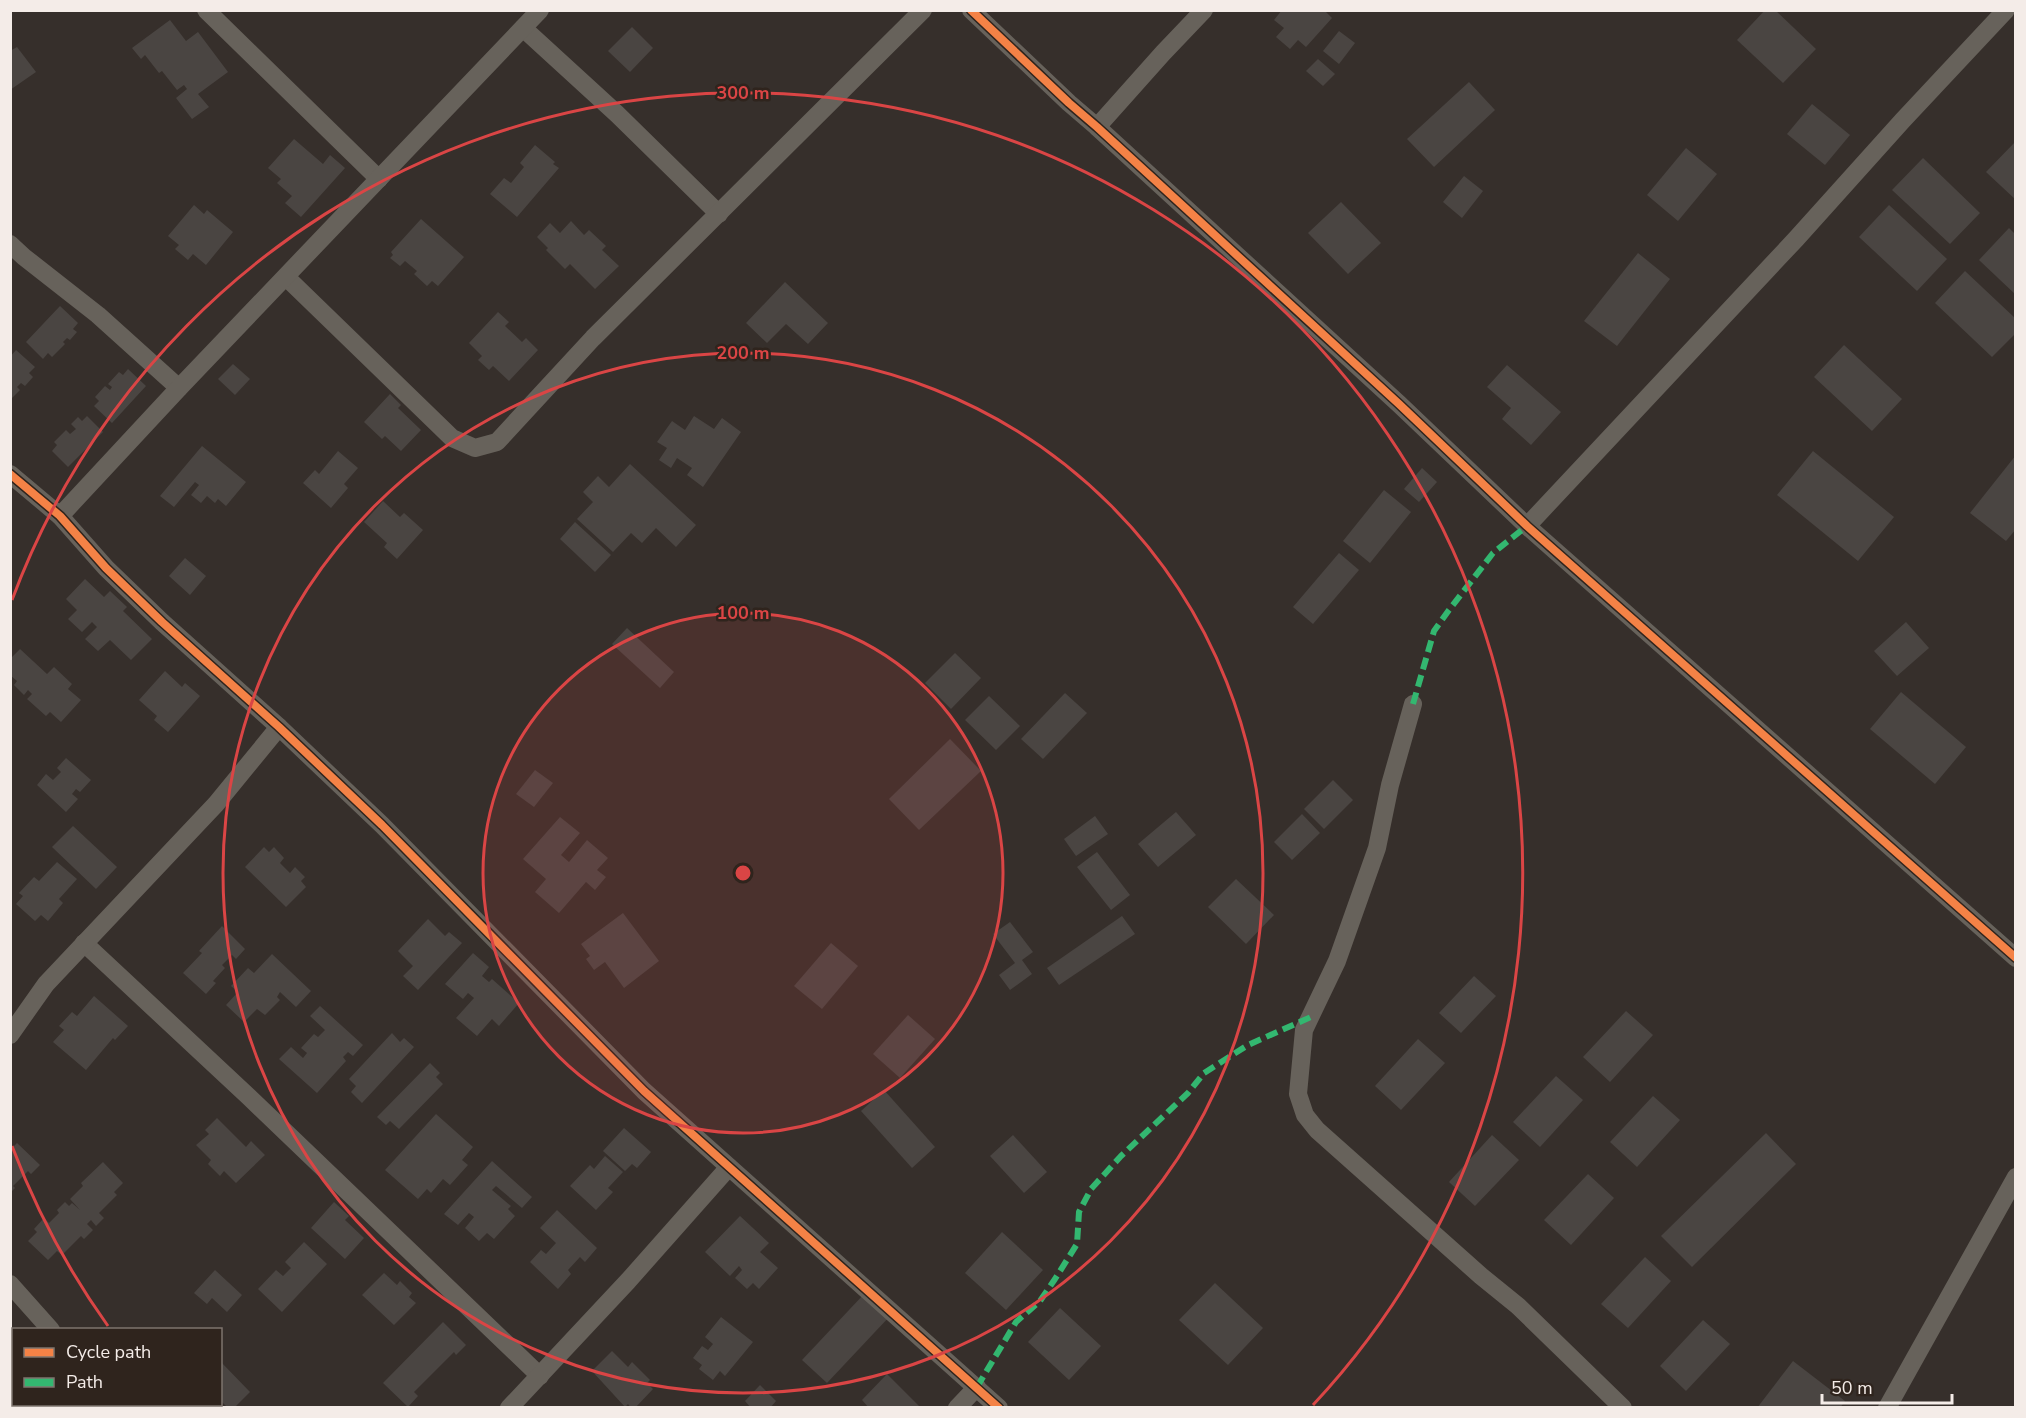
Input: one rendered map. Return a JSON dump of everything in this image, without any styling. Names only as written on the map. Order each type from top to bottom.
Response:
[{"type":"street","points":[[206,10],[379,179]]},
{"type":"street","points":[[60,516],[540,10]]},
{"type":"street","points":[[286,277],[452,438],[475,448],[497,442],[593,338],[923,10]]},
{"type":"street","points":[[971,10],[1069,104],[1391,396],[1527,526],[2015,957]]},
{"type":"street","points":[[1097,127],[1204,10]]},
{"type":"street","points":[[1527,526],[1796,239],[2006,10]]},
{"type":"street","points":[[523,28],[617,114],[719,214]]},
{"type":"street","points":[[10,244],[98,315],[179,388]]},
{"type":"street","points":[[10,474],[60,516],[106,568],[162,622],[279,727],[382,825],[644,1091],[999,1407]]},
{"type":"street","points":[[1413,704],[1390,785],[1377,848],[1337,961],[1304,1030],[1298,1094],[1305,1115],[1317,1130],[1481,1276],[1518,1306],[1623,1407]]},
{"type":"street","points":[[10,1035],[46,984],[216,804],[279,727]]},
{"type":"street","points":[[84,943],[249,1097],[540,1376]]},
{"type":"street","points":[[509,1407],[540,1376],[729,1167]]},
{"type":"street","points":[[1887,1407],[2016,1177]]},
{"type":"street","points":[[10,1284],[50,1328]]},
{"type":"street","points":[[957,1407],[977,1387]]},
{"type":"building","points":[[1282,10],[1324,10],[1332,18],[1306,47],[1298,40],[1290,49],[1276,37],[1284,28],[1274,20]]},
{"type":"building","points":[[1765,10],[1775,10],[1816,49],[1783,83],[1737,40]]},
{"type":"building","points":[[170,20],[186,41],[198,32],[228,72],[198,94],[209,107],[192,119],[176,98],[187,89],[184,85],[177,90],[162,71],[159,73],[145,55],[141,59],[132,48]]},
{"type":"building","points":[[632,27],[653,48],[630,72],[608,51]]},
{"type":"building","points":[[1339,31],[1355,43],[1339,64],[1323,51]]},
{"type":"building","points":[[17,47],[36,72],[10,90],[10,51]]},
{"type":"building","points":[[1318,59],[1335,74],[1323,86],[1306,71]]},
{"type":"building","points":[[1469,82],[1495,110],[1434,167],[1407,139]]},
{"type":"building","points":[[1812,104],[1850,135],[1825,165],[1787,134]]},
{"type":"building","points":[[294,139],[323,164],[330,155],[345,168],[301,217],[285,203],[292,196],[277,183],[281,179],[268,168]]},
{"type":"building","points":[[2016,141],[2016,200],[1986,172]]},
{"type":"building","points":[[535,145],[559,168],[517,217],[490,194],[504,178],[511,183],[524,167],[520,163]]},
{"type":"building","points":[[1686,148],[1717,174],[1678,221],[1647,195]]},
{"type":"building","points":[[1923,158],[1980,213],[1950,244],[1892,190]]},
{"type":"building","points":[[1464,176],[1483,191],[1462,218],[1443,202]]},
{"type":"building","points":[[1341,202],[1381,243],[1348,274],[1308,233]]},
{"type":"building","points":[[194,205],[204,214],[207,210],[233,232],[206,265],[193,254],[188,260],[175,249],[179,245],[168,236]]},
{"type":"building","points":[[1889,205],[1947,259],[1917,291],[1859,237]]},
{"type":"building","points":[[421,219],[464,257],[438,286],[432,281],[427,286],[414,274],[417,271],[405,261],[400,266],[390,258],[393,255],[391,252]]},
{"type":"building","points":[[571,221],[584,235],[589,230],[606,246],[602,250],[619,266],[595,289],[570,264],[565,269],[537,237],[550,223],[560,233]]},
{"type":"building","points":[[2009,228],[2016,235],[2016,295],[1979,260]]},
{"type":"building","points":[[1638,253],[1670,279],[1617,346],[1584,321]]},
{"type":"building","points":[[1965,271],[2016,319],[2016,333],[1992,357],[1935,303]]},
{"type":"building","points":[[785,282],[828,323],[808,344],[786,324],[767,343],[746,323]]},
{"type":"building","points":[[60,306],[78,323],[73,329],[77,332],[70,340],[67,338],[63,342],[65,344],[52,357],[48,353],[43,359],[26,342]]},
{"type":"building","points":[[498,312],[509,322],[505,326],[522,342],[526,338],[538,350],[509,381],[493,366],[489,370],[478,360],[482,356],[469,343]]},
{"type":"building","points":[[1844,345],[1902,399],[1872,431],[1814,377]]},
{"type":"building","points":[[16,350],[35,367],[29,373],[33,377],[25,386],[21,383],[17,387],[20,390],[10,400],[10,357]]},
{"type":"building","points":[[233,364],[250,379],[235,395],[218,379]]},
{"type":"building","points":[[1507,365],[1561,412],[1531,445],[1502,419],[1511,408],[1487,387]]},
{"type":"building","points":[[128,369],[146,386],[112,423],[94,406],[99,401],[95,397],[105,386],[110,390],[112,387],[108,384],[119,372],[123,375]]},
{"type":"building","points":[[390,394],[401,405],[398,408],[421,430],[401,451],[385,436],[382,439],[364,422]]},
{"type":"building","points":[[87,416],[103,432],[68,467],[52,451],[57,445],[54,442],[66,430],[70,434],[76,429],[71,424],[78,417],[82,421]]},
{"type":"building","points":[[694,416],[714,429],[722,418],[741,432],[703,487],[687,475],[692,468],[677,458],[671,468],[659,460],[667,448],[657,442],[672,421],[685,430]]},
{"type":"building","points":[[202,446],[246,482],[226,506],[218,499],[215,503],[207,496],[201,503],[191,495],[199,485],[195,482],[174,507],[160,496]]},
{"type":"building","points":[[338,451],[358,468],[344,484],[348,488],[331,508],[303,483],[315,470],[319,474]]},
{"type":"building","points":[[1813,451],[1894,517],[1858,561],[1777,495]]},
{"type":"building","points":[[2016,455],[2016,529],[2006,541],[1970,513]]},
{"type":"building","points":[[630,464],[696,525],[676,547],[656,528],[642,543],[631,533],[613,552],[577,519],[593,502],[583,492],[598,476],[609,487]]},
{"type":"building","points":[[1422,468],[1437,482],[1419,502],[1404,489]]},
{"type":"building","points":[[1384,490],[1411,512],[1370,563],[1343,541]]},
{"type":"building","points":[[383,501],[400,517],[404,513],[423,530],[397,559],[384,547],[387,543],[364,522]]},
{"type":"building","points":[[575,522],[611,555],[595,572],[560,539]]},
{"type":"building","points":[[1339,553],[1359,570],[1313,624],[1293,607]]},
{"type":"building","points":[[185,558],[206,576],[190,595],[169,576]]},
{"type":"building","points":[[85,579],[104,597],[110,591],[127,607],[123,611],[152,639],[131,660],[110,640],[98,651],[85,639],[97,627],[92,622],[82,632],[68,619],[77,610],[66,599]]},
{"type":"building","points":[[1906,622],[1929,648],[1897,676],[1874,651]]},
{"type":"building","points":[[627,628],[674,672],[660,688],[612,644]]},
{"type":"building","points":[[20,649],[47,674],[54,667],[72,684],[68,689],[81,700],[61,722],[50,712],[46,716],[27,699],[32,694],[28,690],[24,695],[14,685],[17,681],[10,675],[12,668],[10,659]]},
{"type":"building","points":[[955,653],[981,678],[951,709],[925,683]]},
{"type":"building","points":[[165,671],[182,687],[185,683],[200,696],[168,732],[154,720],[157,716],[139,700]]},
{"type":"building","points":[[1901,692],[1966,747],[1935,784],[1870,729]]},
{"type":"building","points":[[1065,693],[1087,713],[1043,759],[1021,739]]},
{"type":"building","points":[[989,696],[1020,726],[996,750],[965,720]]},
{"type":"building","points":[[950,739],[981,771],[919,830],[889,799]]},
{"type":"building","points":[[66,758],[91,780],[80,792],[76,789],[72,794],[78,799],[66,812],[37,785],[46,774],[53,780],[61,772],[57,768]]},
{"type":"building","points":[[535,770],[553,783],[534,807],[516,794]]},
{"type":"building","points":[[1333,780],[1353,800],[1324,829],[1304,809]]},
{"type":"building","points":[[1176,812],[1196,835],[1158,867],[1138,844]]},
{"type":"building","points":[[1302,814],[1320,833],[1292,860],[1274,842]]},
{"type":"building","points":[[1095,816],[1108,834],[1076,856],[1064,839]]},
{"type":"building","points":[[560,817],[580,833],[561,855],[569,862],[587,840],[608,858],[597,870],[606,877],[595,890],[586,882],[559,913],[535,892],[546,879],[523,859]]},
{"type":"building","points":[[73,826],[117,867],[96,889],[52,847]]},
{"type":"building","points":[[264,847],[269,852],[274,847],[284,858],[280,863],[290,873],[295,867],[305,877],[301,881],[306,887],[286,907],[245,867]]},
{"type":"building","points":[[1097,852],[1130,895],[1111,910],[1077,867]]},
{"type":"building","points":[[57,862],[77,879],[59,899],[63,903],[48,921],[41,915],[35,921],[16,904],[23,896],[19,893],[34,877],[39,881]]},
{"type":"building","points":[[1236,879],[1274,915],[1246,944],[1208,907]]},
{"type":"building","points":[[623,913],[659,961],[624,988],[605,962],[594,970],[586,959],[590,956],[581,944]]},
{"type":"building","points":[[1122,916],[1135,934],[1059,985],[1047,968]]},
{"type":"building","points":[[428,919],[445,936],[449,932],[462,943],[418,990],[403,976],[413,966],[398,951]]},
{"type":"building","points":[[1010,922],[1033,952],[1022,960],[1032,974],[1010,990],[999,975],[1015,963],[993,934]]},
{"type":"building","points":[[222,926],[245,949],[236,959],[232,955],[222,965],[225,968],[213,981],[216,983],[206,994],[183,973],[202,953],[199,951]]},
{"type":"building","points":[[831,943],[858,966],[822,1009],[794,986]]},
{"type":"building","points":[[473,953],[489,967],[482,976],[489,982],[492,979],[519,1003],[499,1026],[492,1019],[477,1036],[456,1018],[474,998],[468,993],[463,999],[445,984]]},
{"type":"building","points":[[272,954],[311,991],[296,1007],[280,992],[277,997],[280,1000],[265,1015],[257,1009],[244,1022],[226,1005],[238,992],[231,986],[248,968],[254,973]]},
{"type":"building","points":[[1474,976],[1496,996],[1461,1033],[1439,1013]]},
{"type":"building","points":[[94,996],[128,1026],[115,1040],[113,1038],[86,1070],[53,1042],[64,1030],[59,1026],[72,1012],[77,1016]]},
{"type":"building","points":[[320,1006],[363,1045],[353,1056],[348,1052],[343,1057],[346,1061],[317,1093],[279,1059],[291,1047],[303,1058],[307,1053],[301,1048],[314,1034],[318,1037],[325,1030],[310,1016]]},
{"type":"building","points":[[1626,1011],[1653,1035],[1610,1082],[1583,1057]]},
{"type":"building","points":[[908,1015],[935,1039],[900,1078],[873,1054]]},
{"type":"building","points":[[392,1033],[400,1042],[404,1038],[414,1047],[362,1103],[351,1092],[356,1086],[349,1079]]},
{"type":"building","points":[[1418,1039],[1445,1063],[1401,1110],[1375,1086]]},
{"type":"building","points":[[430,1063],[440,1073],[436,1077],[443,1084],[399,1129],[390,1121],[386,1125],[377,1117]]},
{"type":"building","points":[[1556,1076],[1583,1100],[1540,1147],[1513,1122]]},
{"type":"building","points":[[884,1090],[935,1147],[912,1168],[861,1111]]},
{"type":"building","points":[[1653,1096],[1680,1120],[1637,1167],[1610,1142]]},
{"type":"building","points":[[436,1114],[473,1147],[462,1160],[468,1165],[450,1185],[443,1179],[431,1193],[427,1189],[418,1199],[385,1170]]},
{"type":"building","points":[[217,1118],[246,1147],[251,1141],[265,1155],[236,1183],[224,1171],[220,1176],[208,1164],[211,1160],[196,1145],[209,1134],[205,1130]]},
{"type":"building","points":[[624,1128],[651,1152],[637,1168],[632,1164],[625,1171],[603,1151]]},
{"type":"building","points":[[1766,1133],[1796,1164],[1692,1267],[1661,1236]]},
{"type":"building","points":[[1013,1135],[1047,1172],[1024,1193],[990,1156]]},
{"type":"building","points":[[1492,1135],[1519,1160],[1475,1206],[1449,1182]]},
{"type":"building","points":[[17,1143],[40,1165],[31,1174],[28,1171],[13,1186],[15,1188],[10,1193],[10,1150]]},
{"type":"building","points":[[605,1156],[623,1172],[608,1188],[613,1192],[596,1210],[570,1186],[590,1165],[594,1169]]},
{"type":"building","points":[[492,1161],[532,1197],[522,1208],[496,1186],[492,1190],[511,1206],[508,1209],[515,1216],[494,1239],[487,1233],[479,1241],[465,1228],[474,1217],[469,1213],[458,1225],[444,1214]]},
{"type":"building","points":[[103,1162],[123,1183],[114,1192],[117,1195],[99,1213],[104,1218],[96,1226],[91,1220],[87,1224],[93,1230],[84,1239],[81,1236],[62,1255],[57,1251],[48,1260],[28,1241],[37,1232],[34,1229],[44,1218],[49,1223],[59,1213],[57,1210],[65,1202],[69,1206],[72,1203],[80,1210],[70,1199],[83,1186],[81,1183]]},
{"type":"building","points":[[1588,1174],[1614,1198],[1571,1245],[1544,1220]]},
{"type":"building","points":[[334,1202],[349,1216],[345,1220],[364,1238],[345,1259],[311,1228]]},
{"type":"building","points":[[557,1210],[597,1248],[585,1262],[580,1257],[568,1270],[571,1274],[558,1289],[530,1262],[541,1250],[546,1254],[556,1243],[540,1228]]},
{"type":"building","points":[[740,1216],[769,1243],[760,1252],[778,1268],[759,1289],[753,1283],[747,1289],[735,1278],[742,1270],[739,1266],[730,1276],[705,1252]]},
{"type":"building","points":[[1002,1232],[1043,1270],[1006,1310],[965,1273]]},
{"type":"building","points":[[304,1242],[327,1264],[282,1312],[258,1289],[276,1270],[283,1276],[291,1268],[285,1262]]},
{"type":"building","points":[[1645,1257],[1671,1281],[1628,1328],[1601,1304]]},
{"type":"building","points":[[215,1270],[242,1295],[227,1312],[212,1298],[207,1304],[194,1293]]},
{"type":"building","points":[[384,1273],[397,1285],[400,1281],[412,1293],[409,1297],[416,1303],[394,1325],[362,1295]]},
{"type":"building","points":[[1215,1283],[1263,1328],[1228,1365],[1179,1320]]},
{"type":"building","points":[[865,1293],[890,1316],[827,1383],[802,1360]]},
{"type":"building","points":[[1060,1308],[1101,1346],[1069,1380],[1028,1342]]},
{"type":"building","points":[[721,1317],[753,1342],[725,1376],[720,1371],[713,1380],[699,1369],[702,1365],[693,1358],[702,1346],[708,1350],[713,1344],[705,1337]]},
{"type":"building","points":[[1703,1320],[1730,1344],[1686,1391],[1660,1366]]},
{"type":"building","points":[[443,1322],[466,1345],[456,1355],[454,1352],[414,1392],[418,1396],[408,1407],[383,1383]]},
{"type":"building","points":[[612,1351],[628,1367],[632,1362],[650,1380],[647,1383],[653,1389],[635,1408],[631,1408],[628,1404],[625,1407],[592,1371]]},
{"type":"building","points":[[1793,1361],[1845,1401],[1840,1408],[1757,1408]]},
{"type":"building","points":[[222,1363],[250,1392],[234,1408],[228,1408],[222,1402]]},
{"type":"building","points":[[887,1374],[921,1408],[869,1408],[862,1400]]},
{"type":"building","points":[[760,1385],[776,1401],[770,1408],[751,1408],[745,1401]]},
{"type":"building","points":[[44,1406],[82,1406],[81,1408],[42,1408]]},
{"type":"marked path","points":[[1413,704],[1434,631],[1493,553],[1527,526]]},
{"type":"marked path","points":[[977,1387],[1016,1322],[1040,1301],[1077,1244],[1079,1212],[1091,1189],[1121,1156],[1188,1093],[1204,1073],[1248,1045],[1311,1017]]},
{"type":"cycle path","points":[[971,10],[1069,103],[1399,404],[1527,526],[2016,958]]},
{"type":"cycle path","points":[[10,474],[60,516],[106,568],[162,622],[279,727],[382,825],[644,1091],[999,1408]]}]
